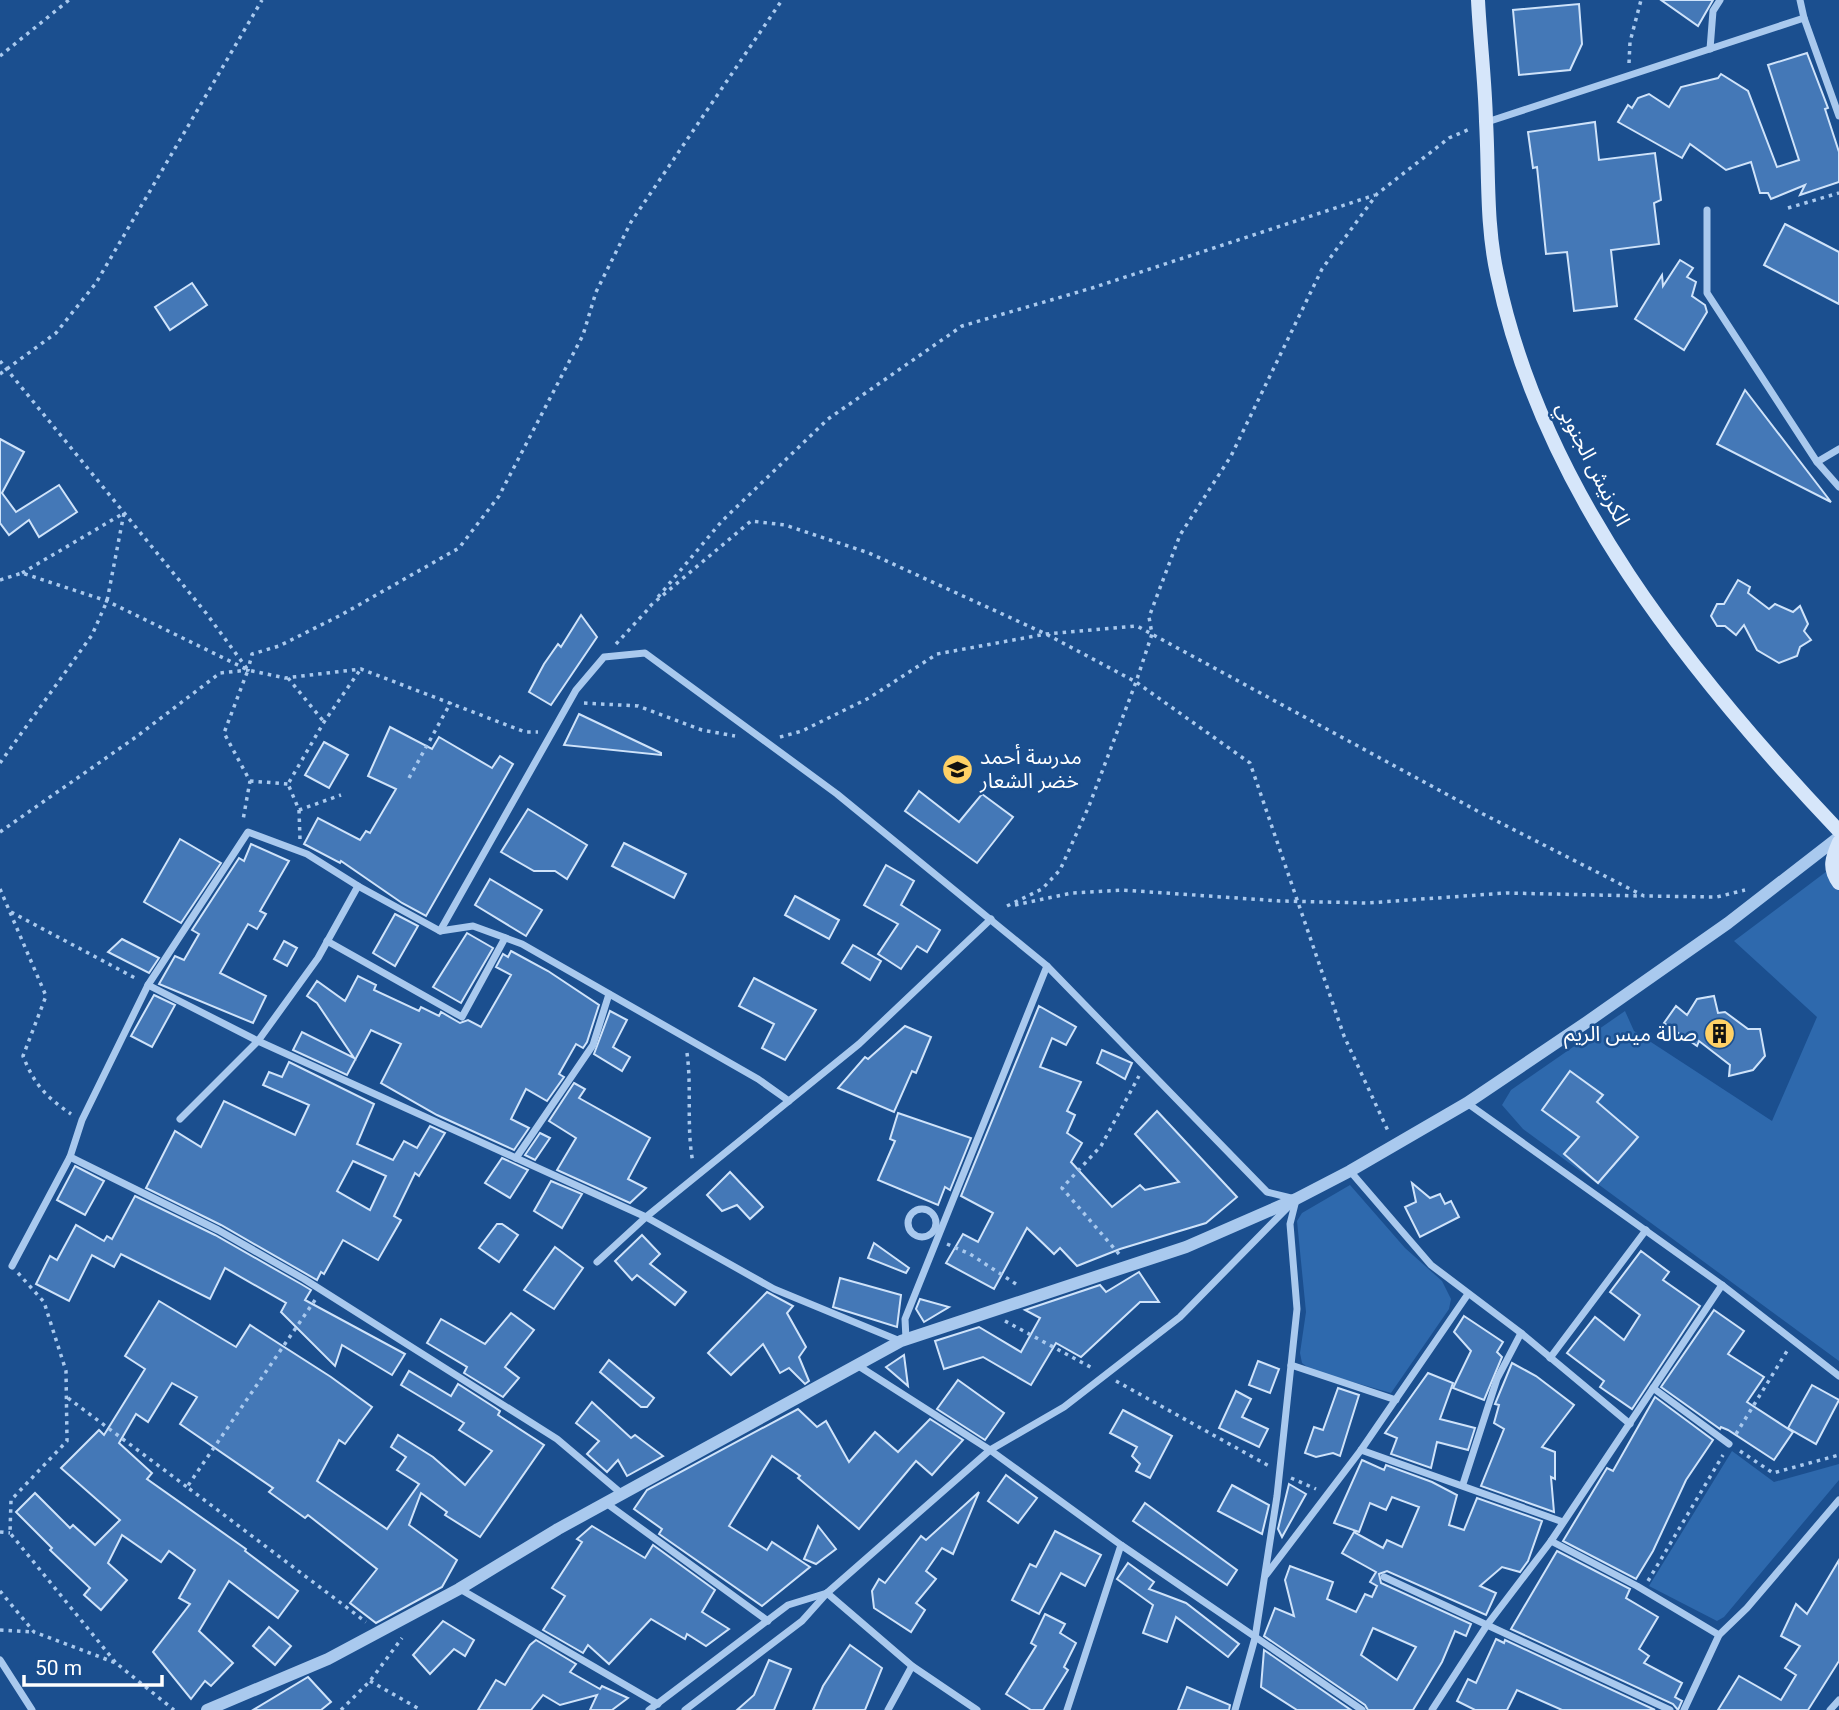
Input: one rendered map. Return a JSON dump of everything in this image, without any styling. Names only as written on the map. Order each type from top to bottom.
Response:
[{"type":"main road","name":"الكرنيش الجنوبي","points":[[1478,0],[1488,206],[1497,273],[1511,330],[1554,443],[1600,530],[1680,647],[1779,767],[1839,831]]},
{"type":"main road","points":[[1839,839],[1831,860],[1832,873],[1839,883]]},
{"type":"street","points":[[1710,49],[1713,11],[1720,0]]},
{"type":"street","points":[[1800,0],[1839,116]]},
{"type":"street","points":[[1486,122],[1804,18]]},
{"type":"street","points":[[1707,210],[1707,293],[1817,462],[1839,487]]},
{"type":"street","points":[[1817,462],[1839,449]]},
{"type":"street","points":[[440,932],[576,690],[604,657],[645,653],[837,794],[991,919],[1047,966],[1266,1192],[1296,1199]]},
{"type":"street","points":[[12,1266],[70,1157],[82,1120],[148,985],[248,832],[301,851],[440,932],[473,926],[505,938],[685,1037],[758,1079],[789,1101]]},
{"type":"street","points":[[207,1710],[328,1659],[379,1632],[459,1589],[558,1529],[855,1364],[904,1340],[1186,1247],[1296,1199],[1350,1171],[1467,1103],[1598,1015],[1839,839]]},
{"type":"street","points":[[180,1119],[258,1041],[327,941],[358,886]]},
{"type":"street","points":[[597,1262],[646,1217],[859,1044],[991,919]]},
{"type":"street","points":[[327,941],[462,1017],[505,938]]},
{"type":"street","points":[[904,1340],[905,1320],[935,1235],[1047,966]]},
{"type":"street","points":[[148,985],[258,1041],[646,1217],[774,1289],[904,1340]]},
{"type":"street","points":[[516,1158],[593,1045],[609,994]]},
{"type":"street","points":[[1467,1103],[1722,1284],[1839,1376]]},
{"type":"street","points":[[70,1157],[218,1230],[322,1290],[557,1439],[623,1495]]},
{"type":"street","points":[[1350,1171],[1431,1265],[1521,1333],[1630,1424]]},
{"type":"street","points":[[1235,1710],[1255,1638],[1280,1473],[1297,1310],[1290,1224],[1296,1199]]},
{"type":"street","points":[[685,1710],[802,1621],[827,1593],[990,1450],[1064,1407],[1180,1317],[1296,1199]]},
{"type":"street","points":[[1550,1358],[1646,1230]]},
{"type":"street","points":[[1432,1710],[1487,1625],[1551,1541],[1722,1284]]},
{"type":"street","points":[[1265,1578],[1361,1450],[1468,1294]]},
{"type":"street","points":[[1463,1484],[1497,1379],[1521,1333]]},
{"type":"street","points":[[855,1364],[990,1450],[1121,1545],[1362,1710]]},
{"type":"street","points":[[1291,1365],[1396,1400]]},
{"type":"street","points":[[1653,1388],[1729,1444]]},
{"type":"street","points":[[1361,1450],[1463,1484],[1563,1522]]},
{"type":"street","points":[[1684,1710],[1719,1635],[1747,1608],[1839,1500]]},
{"type":"street","points":[[606,1503],[768,1621]]},
{"type":"street","points":[[1551,1541],[1643,1590],[1719,1635]]},
{"type":"street","points":[[1067,1710],[1121,1545]]},
{"type":"street","points":[[1384,1577],[1670,1710]]},
{"type":"street","points":[[459,1589],[658,1704]]},
{"type":"street","points":[[649,1710],[788,1605],[827,1593]]},
{"type":"street","points":[[827,1593],[912,1665],[977,1710]]},
{"type":"street","points":[[0,1660],[32,1710]]},
{"type":"street","points":[[888,1710],[912,1665]]},
{"type":"street","points":[[1830,1710],[1839,1700]]},
{"type":"path","points":[[0,56],[69,0]]},
{"type":"path","points":[[0,374],[55,333],[96,283],[262,0]]},
{"type":"path","points":[[248,832],[243,822],[250,781],[224,733],[252,654],[279,646],[341,615],[460,548],[499,496],[583,335],[596,292],[631,222],[782,0]]},
{"type":"path","points":[[1629,76],[1630,42],[1641,0]]},
{"type":"path","points":[[991,919],[1007,906],[1042,889],[1060,870],[1089,806],[1136,682],[1152,634],[1149,617],[1180,535],[1231,456],[1322,270],[1377,194],[1448,138],[1486,122]]},
{"type":"path","points":[[1788,208],[1839,193]]},
{"type":"path","points":[[604,657],[722,521],[828,419],[962,326],[1092,288],[1377,194]]},
{"type":"path","points":[[0,361],[248,670]]},
{"type":"path","points":[[0,580],[22,573],[124,513]]},
{"type":"path","points":[[0,763],[92,635],[107,601],[124,513]]},
{"type":"path","points":[[650,606],[751,521],[785,525],[869,553],[1046,634],[1136,682],[1250,763],[1344,1036],[1395,1145]]},
{"type":"path","points":[[22,573],[107,601],[248,670]]},
{"type":"path","points":[[576,710],[584,702],[638,706],[702,730],[765,741],[802,731],[869,698],[937,654],[1046,634],[1137,626],[1483,814],[1644,896]]},
{"type":"path","points":[[0,832],[136,737],[220,673],[248,670],[288,677],[361,669],[525,732],[552,732]]},
{"type":"path","points":[[288,784],[324,722],[361,669]]},
{"type":"path","points":[[288,677],[324,722]]},
{"type":"path","points":[[409,778],[451,702]]},
{"type":"path","points":[[250,781],[288,784]]},
{"type":"path","points":[[288,784],[299,810],[301,851]]},
{"type":"path","points":[[299,810],[341,795]]},
{"type":"path","points":[[1007,906],[1072,893],[1122,890],[1367,903],[1506,893],[1717,897],[1781,882]]},
{"type":"path","points":[[0,889],[46,996],[23,1056],[33,1082],[82,1120]]},
{"type":"path","points":[[11,912],[148,985]]},
{"type":"path","points":[[685,1037],[691,1088],[688,1134],[696,1177]]},
{"type":"path","points":[[1129,1265],[1062,1188],[1101,1146],[1145,1065]]},
{"type":"path","points":[[935,1235],[970,1254],[1034,1296]]},
{"type":"path","points":[[12,1266],[44,1302],[66,1371],[67,1441],[11,1500],[10,1533],[116,1663],[174,1710]]},
{"type":"path","points":[[187,1487],[322,1290]]},
{"type":"path","points":[[987,1312],[1280,1473],[1327,1495]]},
{"type":"path","points":[[1643,1590],[1793,1340]]},
{"type":"path","points":[[67,1397],[379,1632]]},
{"type":"path","points":[[1729,1444],[1773,1473],[1839,1455]]},
{"type":"path","points":[[0,1532],[10,1533]]},
{"type":"path","points":[[0,1591],[34,1632]]},
{"type":"path","points":[[341,1710],[370,1681],[424,1608]]},
{"type":"path","points":[[0,1630],[34,1632],[116,1663]]},
{"type":"path","points":[[370,1681],[421,1710]]},
{"type":"shaded area","points":[[1839,862],[1839,1361],[1523,1129],[1502,1105],[1511,1090],[1625,1011],[1634,1031],[1772,1121],[1817,1017],[1734,941]]},
{"type":"shaded area","points":[[1350,1185],[1405,1248],[1442,1281],[1451,1299],[1449,1309],[1391,1393],[1311,1370],[1302,1363],[1300,1353],[1306,1312],[1297,1221],[1302,1213]]},
{"type":"shaded area","points":[[1732,1451],[1774,1482],[1839,1464],[1839,1480],[1724,1617],[1717,1621],[1649,1586]]},
{"type":"building","points":[[1661,0],[1713,0],[1698,26]]},
{"type":"building","points":[[1579,4],[1582,44],[1570,70],[1519,75],[1513,10]]},
{"type":"building","points":[[1807,53],[1828,108],[1825,109],[1839,152],[1839,182],[1800,195],[1805,185],[1771,199],[1768,193],[1760,193],[1751,162],[1726,170],[1690,144],[1682,158],[1618,122],[1628,105],[1632,108],[1638,98],[1649,94],[1669,107],[1681,87],[1718,78],[1721,74],[1748,91],[1777,167],[1799,160],[1768,65]]},
{"type":"building","points":[[1595,122],[1599,160],[1655,153],[1661,200],[1654,203],[1659,244],[1611,250],[1617,306],[1574,311],[1567,252],[1546,254],[1537,167],[1533,168],[1528,132]]},
{"type":"building","points":[[1785,224],[1839,252],[1839,304],[1764,265]]},
{"type":"building","points":[[1680,260],[1693,268],[1687,277],[1696,282],[1692,296],[1705,305],[1707,312],[1684,350],[1635,319],[1662,275],[1663,286]]},
{"type":"building","points":[[192,283],[207,305],[170,330],[155,307]]},
{"type":"building","points":[[1745,390],[1831,502],[1717,444]]},
{"type":"building","points":[[0,439],[24,452],[2,493],[16,512],[59,485],[77,512],[39,537],[29,520],[9,535],[0,523]]},
{"type":"building","points":[[1738,580],[1750,587],[1748,593],[1769,609],[1775,604],[1793,612],[1800,606],[1808,624],[1804,631],[1811,640],[1800,647],[1797,656],[1779,663],[1757,650],[1744,625],[1736,635],[1725,626],[1717,626],[1711,616],[1717,604],[1724,604]]},
{"type":"building","points":[[581,615],[597,637],[551,705],[529,692],[544,664],[558,644],[561,647]]},
{"type":"building","points":[[579,714],[661,753],[661,755],[564,745]]},
{"type":"building","points":[[390,727],[432,749],[439,737],[492,768],[500,756],[513,764],[426,916],[402,903],[341,861],[340,863],[304,844],[318,818],[360,840],[366,831],[370,833],[396,789],[368,776]]},
{"type":"building","points":[[324,742],[348,755],[329,788],[305,775]]},
{"type":"building","name":"مدرسة أحمد خضر الشعار","points":[[919,791],[959,822],[982,794],[1013,817],[977,863],[905,811]]},
{"type":"building","points":[[528,809],[587,845],[567,879],[555,871],[534,871],[501,852]]},
{"type":"building","points":[[180,839],[221,863],[181,923],[144,902]]},
{"type":"building","points":[[624,843],[686,874],[674,898],[612,866]]},
{"type":"building","points":[[251,844],[289,861],[260,911],[266,914],[257,929],[248,924],[220,973],[266,996],[253,1023],[159,984],[175,956],[184,960],[199,934],[192,930],[239,858],[244,861]]},
{"type":"building","points":[[886,865],[914,881],[901,905],[940,930],[927,952],[917,946],[901,969],[878,954],[898,924],[864,905]]},
{"type":"building","points":[[490,879],[542,910],[526,936],[475,905]]},
{"type":"building","points":[[795,896],[839,920],[829,939],[785,915]]},
{"type":"building","points":[[395,914],[418,926],[395,966],[373,953]]},
{"type":"building","points":[[467,933],[493,948],[461,1003],[433,987]]},
{"type":"building","points":[[122,939],[159,958],[149,973],[108,952]]},
{"type":"building","points":[[284,941],[297,948],[287,966],[274,959]]},
{"type":"building","points":[[853,945],[881,961],[870,980],[842,963]]},
{"type":"building","points":[[511,951],[548,971],[599,1005],[587,1042],[583,1048],[576,1044],[559,1074],[564,1077],[547,1101],[526,1089],[511,1119],[529,1128],[514,1150],[437,1115],[381,1083],[401,1044],[371,1030],[347,1075],[293,1050],[302,1032],[354,1058],[317,1003],[307,996],[317,981],[345,1001],[358,976],[376,985],[374,990],[419,1011],[421,1007],[439,1016],[441,1012],[460,1023],[468,1020],[481,1027],[511,975],[496,967],[503,954],[508,957]]},
{"type":"building","points":[[754,978],[816,1010],[785,1060],[762,1048],[774,1024],[739,1006]]},
{"type":"building","points":[[154,995],[175,1005],[152,1047],[131,1036]]},
{"type":"building","name":"صالة ميس الريم","points":[[1714,996],[1718,1013],[1725,1012],[1748,1029],[1760,1029],[1765,1056],[1753,1070],[1729,1076],[1730,1065],[1699,1041],[1697,1046],[1664,1023],[1676,1006],[1687,1015],[1697,999]]},
{"type":"building","points":[[1039,1006],[1076,1027],[1066,1045],[1052,1038],[1040,1067],[1081,1082],[1067,1111],[1075,1115],[1067,1133],[1082,1143],[1071,1162],[1112,1207],[1140,1185],[1145,1190],[1179,1182],[1135,1134],[1157,1111],[1237,1197],[1206,1223],[1120,1249],[1077,1266],[1060,1248],[1054,1254],[1027,1228],[994,1289],[946,1263],[963,1234],[978,1242],[993,1213],[961,1196]]},
{"type":"building","points":[[610,1011],[627,1020],[613,1047],[630,1057],[622,1071],[594,1054]]},
{"type":"building","points":[[905,1026],[931,1037],[916,1073],[912,1071],[894,1112],[838,1088],[865,1057],[868,1059]]},
{"type":"building","points":[[1102,1050],[1132,1063],[1125,1079],[1097,1063]]},
{"type":"building","points":[[289,1062],[374,1104],[357,1144],[393,1160],[404,1141],[417,1148],[430,1126],[445,1133],[419,1176],[415,1173],[394,1216],[401,1220],[378,1260],[343,1240],[324,1274],[321,1272],[317,1280],[221,1225],[146,1188],[175,1131],[201,1147],[224,1101],[295,1135],[309,1105],[263,1085],[269,1072],[282,1077]],"holes":[[[353,1161],[386,1176],[370,1210],[337,1191]]]},
{"type":"building","points":[[1570,1071],[1603,1095],[1597,1102],[1638,1137],[1598,1183],[1564,1154],[1579,1137],[1542,1110]]},
{"type":"building","points":[[574,1083],[585,1089],[579,1098],[650,1138],[628,1179],[646,1188],[630,1203],[557,1170],[576,1138],[549,1121]]},
{"type":"building","points":[[898,1113],[971,1138],[950,1190],[945,1187],[938,1205],[878,1180],[895,1141],[890,1139]]},
{"type":"building","points":[[540,1133],[550,1138],[535,1160],[525,1155]]},
{"type":"building","points":[[502,1158],[528,1170],[510,1198],[485,1183]]},
{"type":"building","points":[[75,1166],[104,1181],[85,1215],[57,1200]]},
{"type":"building","points":[[730,1172],[763,1207],[750,1219],[737,1205],[722,1211],[707,1195]]},
{"type":"building","points":[[551,1181],[582,1194],[562,1228],[534,1211]]},
{"type":"building","points":[[1412,1183],[1430,1198],[1440,1194],[1445,1204],[1451,1201],[1459,1217],[1420,1237],[1405,1207],[1416,1202]]},
{"type":"building","points":[[135,1196],[215,1235],[301,1284],[311,1290],[305,1300],[405,1354],[392,1375],[342,1345],[335,1366],[281,1312],[286,1303],[225,1268],[210,1299],[121,1254],[114,1267],[92,1255],[69,1301],[36,1284],[50,1256],[57,1260],[76,1225],[104,1241],[107,1236],[112,1239]]},
{"type":"building","points":[[497,1224],[502,1224],[518,1235],[499,1262],[479,1248]]},
{"type":"building","points":[[642,1235],[660,1254],[650,1264],[686,1292],[675,1305],[637,1275],[632,1280],[615,1261]]},
{"type":"building","points":[[874,1243],[909,1268],[906,1273],[868,1258]]},
{"type":"building","points":[[555,1247],[583,1268],[554,1309],[524,1290]]},
{"type":"building","points":[[1641,1251],[1669,1272],[1663,1280],[1700,1306],[1632,1409],[1600,1387],[1604,1381],[1567,1353],[1595,1317],[1624,1340],[1640,1315],[1610,1292]]},
{"type":"building","points":[[1139,1272],[1159,1302],[1140,1302],[1081,1357],[1056,1343],[1031,1385],[983,1357],[944,1369],[935,1341],[979,1327],[1021,1352],[1040,1318],[1025,1310],[1100,1285],[1106,1292]]},
{"type":"building","points":[[840,1278],[901,1295],[897,1327],[833,1307]]},
{"type":"building","points":[[767,1292],[793,1306],[787,1313],[806,1347],[799,1357],[809,1381],[805,1384],[789,1368],[780,1373],[763,1344],[731,1375],[708,1353]]},
{"type":"building","points":[[920,1299],[949,1307],[924,1322],[916,1309]]},
{"type":"building","points":[[159,1301],[236,1347],[250,1325],[372,1407],[345,1444],[339,1440],[317,1481],[387,1529],[419,1484],[397,1470],[406,1457],[391,1447],[398,1435],[433,1457],[465,1485],[492,1451],[459,1430],[464,1423],[401,1385],[409,1371],[451,1396],[458,1384],[500,1411],[498,1415],[544,1445],[480,1537],[445,1515],[447,1512],[421,1493],[409,1525],[457,1560],[442,1587],[376,1623],[350,1603],[377,1569],[308,1515],[305,1518],[269,1492],[273,1488],[180,1424],[197,1397],[172,1383],[148,1422],[136,1414],[119,1443],[152,1473],[147,1479],[246,1549],[245,1551],[298,1591],[278,1618],[229,1581],[199,1631],[233,1663],[211,1686],[205,1681],[191,1699],[153,1652],[190,1604],[179,1598],[195,1570],[169,1551],[161,1562],[122,1535],[108,1563],[127,1580],[101,1610],[84,1595],[90,1588],[50,1550],[52,1548],[16,1512],[35,1493],[70,1528],[73,1525],[95,1545],[120,1520],[61,1468],[99,1430],[104,1435],[145,1369],[125,1356]]},
{"type":"building","points":[[1714,1310],[1744,1331],[1728,1354],[1764,1377],[1747,1402],[1793,1432],[1774,1460],[1728,1430],[1721,1427],[1720,1429],[1661,1387]]},
{"type":"building","points":[[511,1313],[534,1330],[505,1367],[519,1378],[503,1397],[464,1373],[467,1367],[427,1343],[441,1319],[485,1344]]},
{"type":"building","points":[[1464,1316],[1503,1342],[1497,1352],[1502,1357],[1484,1400],[1453,1388],[1471,1351],[1454,1332]]},
{"type":"building","points":[[904,1355],[908,1386],[886,1367]]},
{"type":"building","points":[[609,1360],[654,1398],[647,1407],[641,1407],[600,1372]]},
{"type":"building","points":[[1258,1361],[1279,1369],[1270,1393],[1249,1385]]},
{"type":"building","points":[[1512,1363],[1536,1376],[1574,1405],[1542,1447],[1555,1452],[1555,1479],[1551,1477],[1554,1512],[1481,1486],[1504,1429],[1494,1423],[1499,1405],[1495,1404]]},
{"type":"building","points":[[1428,1373],[1453,1383],[1440,1419],[1475,1428],[1468,1450],[1437,1442],[1431,1468],[1391,1454],[1397,1438],[1385,1433]]},
{"type":"building","points":[[958,1380],[1004,1413],[985,1440],[937,1409]]},
{"type":"building","points":[[1812,1385],[1839,1400],[1816,1444],[1788,1428]]},
{"type":"building","points":[[1338,1388],[1359,1395],[1340,1456],[1333,1453],[1316,1457],[1305,1453],[1314,1427],[1323,1430]]},
{"type":"building","points":[[1236,1391],[1251,1399],[1242,1417],[1268,1429],[1259,1447],[1219,1428]]},
{"type":"building","points":[[1655,1397],[1713,1440],[1686,1480],[1653,1551],[1636,1579],[1563,1541],[1607,1468],[1613,1471]]},
{"type":"building","points":[[592,1402],[631,1438],[635,1435],[663,1456],[627,1476],[618,1460],[607,1472],[587,1454],[599,1441],[576,1423]]},
{"type":"building","points":[[798,1409],[817,1427],[826,1421],[849,1462],[875,1432],[898,1452],[930,1419],[963,1440],[932,1475],[916,1461],[859,1529],[798,1478],[800,1476],[772,1456],[729,1526],[767,1550],[772,1542],[810,1567],[762,1606],[659,1534],[662,1529],[634,1509],[647,1490]]},
{"type":"building","points":[[1123,1410],[1172,1436],[1150,1478],[1136,1471],[1140,1464],[1132,1456],[1137,1447],[1110,1433]]},
{"type":"building","points":[[1362,1460],[1384,1470],[1386,1465],[1432,1482],[1457,1495],[1449,1525],[1464,1530],[1477,1498],[1542,1521],[1528,1561],[1520,1572],[1502,1567],[1480,1586],[1496,1593],[1486,1615],[1387,1571],[1379,1574],[1381,1583],[1471,1624],[1466,1636],[1455,1631],[1442,1662],[1413,1710],[1368,1710],[1365,1705],[1264,1636],[1275,1608],[1294,1616],[1285,1580],[1290,1566],[1333,1582],[1327,1599],[1356,1612],[1365,1594],[1372,1597],[1377,1586],[1370,1582],[1376,1572],[1342,1553],[1354,1532],[1383,1548],[1387,1540],[1402,1547],[1419,1507],[1392,1497],[1386,1510],[1370,1503],[1359,1532],[1334,1523]],"holes":[[[1373,1628],[1416,1647],[1397,1680],[1361,1655]]]},
{"type":"building","points":[[1006,1475],[1037,1498],[1018,1523],[988,1501]]},
{"type":"building","points":[[1289,1484],[1306,1494],[1282,1537],[1278,1529]]},
{"type":"building","points":[[1232,1485],[1269,1505],[1262,1534],[1218,1511]]},
{"type":"building","points":[[979,1492],[953,1554],[942,1548],[926,1571],[936,1579],[916,1603],[925,1610],[911,1632],[874,1608],[872,1591],[879,1579],[885,1583],[921,1536],[926,1540]]},
{"type":"building","points":[[1145,1503],[1237,1570],[1227,1585],[1133,1521]]},
{"type":"building","points":[[592,1526],[645,1558],[653,1545],[715,1590],[702,1612],[729,1629],[706,1646],[687,1634],[685,1639],[651,1619],[609,1664],[588,1645],[583,1653],[543,1630],[565,1596],[552,1588],[582,1542],[577,1539]]},
{"type":"building","points":[[818,1526],[836,1549],[816,1564],[804,1559]]},
{"type":"building","points":[[1055,1531],[1101,1555],[1085,1586],[1061,1573],[1039,1614],[1012,1600],[1030,1564],[1036,1567]]},
{"type":"building","points":[[1557,1551],[1630,1589],[1626,1598],[1658,1617],[1639,1649],[1649,1656],[1644,1663],[1682,1683],[1675,1697],[1682,1701],[1678,1710],[1673,1704],[1511,1629]]},
{"type":"building","points":[[1839,1560],[1839,1661],[1808,1710],[1718,1710],[1739,1676],[1781,1700],[1796,1675],[1785,1668],[1800,1646],[1781,1636],[1796,1604],[1807,1614]]},
{"type":"building","points":[[1128,1563],[1154,1582],[1149,1589],[1186,1603],[1239,1644],[1228,1657],[1176,1617],[1167,1642],[1143,1633],[1153,1605],[1117,1579]]},
{"type":"building","points":[[1045,1614],[1065,1624],[1060,1633],[1076,1643],[1064,1667],[1068,1670],[1043,1710],[1031,1710],[1006,1694],[1036,1646],[1031,1643]]},
{"type":"building","points":[[443,1621],[474,1640],[465,1656],[454,1649],[430,1674],[413,1655]]},
{"type":"building","points":[[269,1627],[291,1646],[275,1665],[253,1646]]},
{"type":"building","points":[[1496,1639],[1504,1643],[1505,1640],[1655,1710],[1562,1710],[1517,1690],[1507,1710],[1475,1710],[1457,1701],[1468,1679],[1476,1683]]},
{"type":"building","points":[[536,1640],[576,1664],[570,1672],[600,1689],[602,1686],[628,1698],[612,1710],[590,1710],[597,1695],[560,1705],[543,1695],[531,1710],[478,1710],[496,1680],[505,1685],[530,1645]]},
{"type":"building","points":[[850,1645],[882,1668],[865,1710],[813,1710],[823,1686]]},
{"type":"building","points":[[1264,1650],[1351,1710],[1297,1710],[1261,1687]]},
{"type":"building","points":[[769,1660],[791,1669],[774,1710],[737,1710],[754,1695]]},
{"type":"building","points":[[308,1677],[331,1702],[321,1710],[253,1710]]},
{"type":"building","points":[[1187,1687],[1230,1705],[1229,1710],[1178,1710]]},
{"type":"place","name":"مدرسة أحمد خضر الشعار","points":[[957,769]]},
{"type":"place","name":"صالة ميس الريم","points":[[1720,1034]]}]
